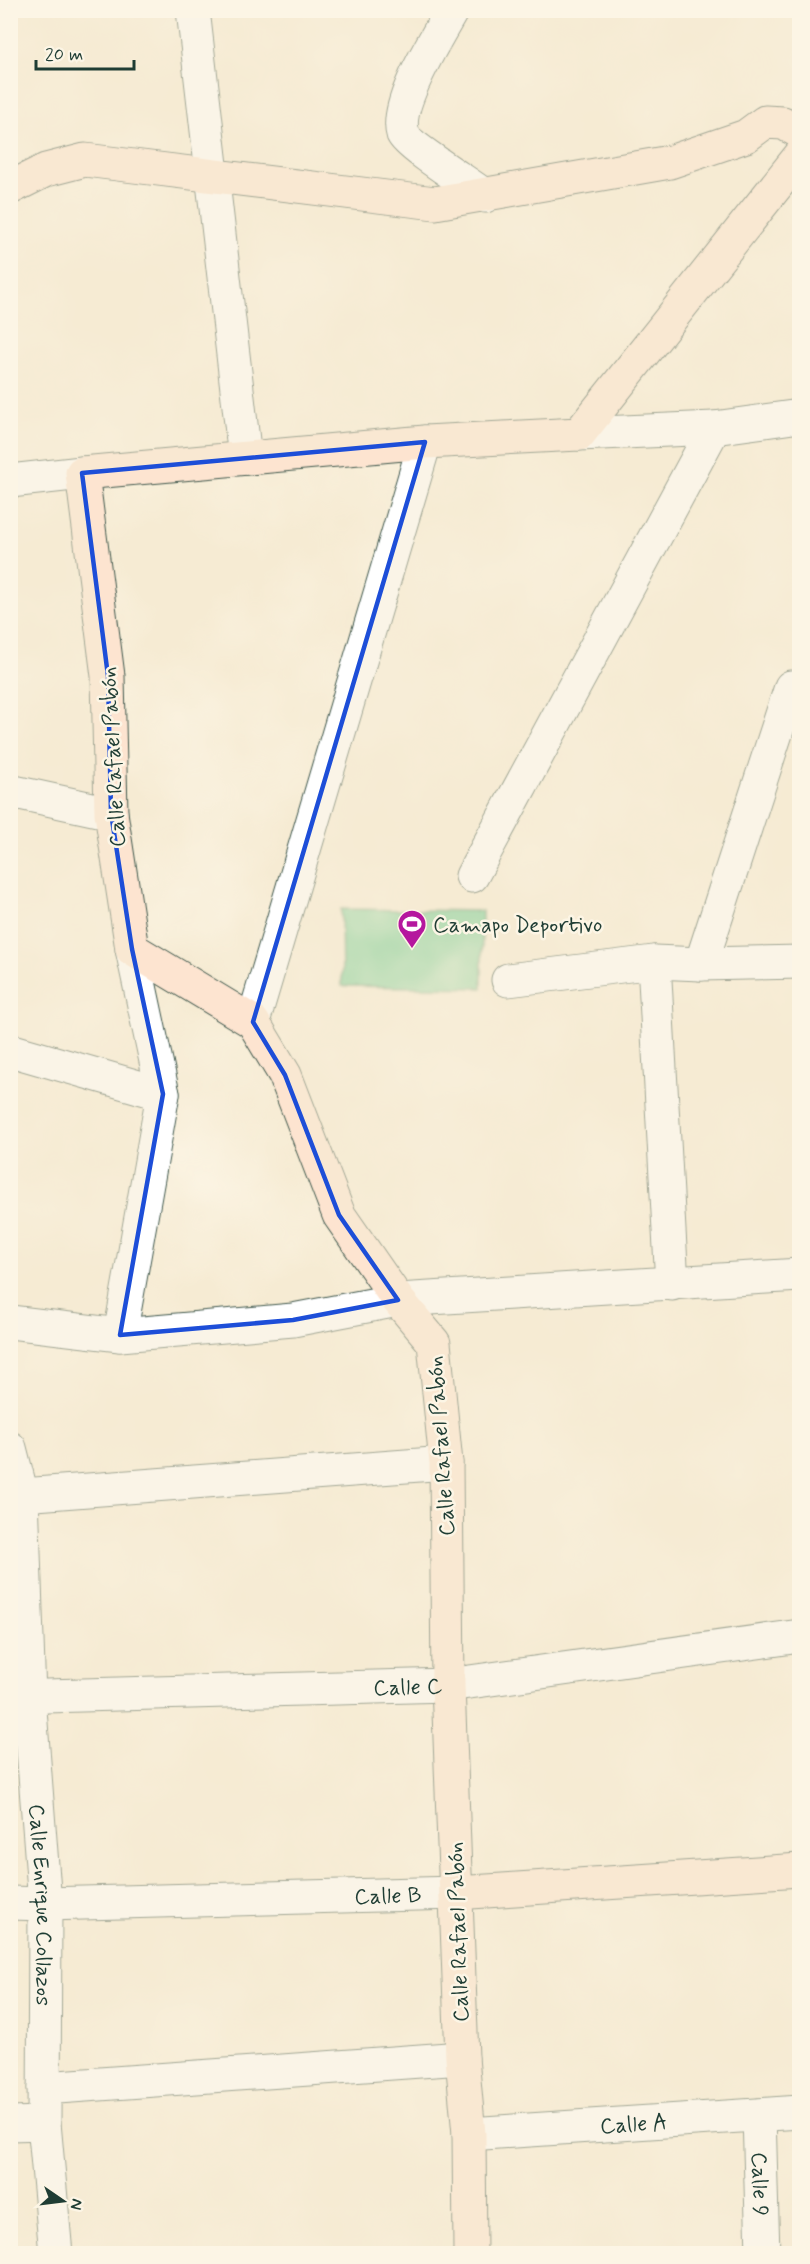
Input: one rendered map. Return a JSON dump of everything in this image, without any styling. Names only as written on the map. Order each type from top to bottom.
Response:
[{"type":"street","points":[[194,10],[245,458]]},
{"type":"street","points":[[452,10],[411,86],[403,115],[404,135],[414,148],[485,196]]},
{"type":"street","points":[[10,188],[46,170],[85,160],[435,203],[670,162],[746,136],[765,122],[783,123],[800,132]]},
{"type":"street","points":[[579,435],[800,156]]},
{"type":"street","points":[[10,481],[425,442],[714,428],[800,416]]},
{"type":"street","points":[[472,876],[714,428]]},
{"type":"street","points":[[253,1022],[425,442]]},
{"type":"street","name":"Calle Rafael Pabón","points":[[82,473],[108,675],[111,813],[132,949],[253,1022],[285,1075],[339,1215],[398,1299],[434,1343],[446,1463],[448,1685],[462,2058],[469,2134],[470,2253]]},
{"type":"street","points":[[701,964],[791,687]]},
{"type":"street","points":[[10,790],[111,813]]},
{"type":"street","points":[[120,1335],[163,1094],[132,949]]},
{"type":"street","points":[[508,980],[654,962],[701,964],[800,962]]},
{"type":"street","points":[[654,962],[672,1284]]},
{"type":"street","points":[[10,1050],[163,1094]]},
{"type":"street","points":[[10,1322],[120,1335],[293,1320],[398,1299],[800,1275]]},
{"type":"street","name":"Calle Enrique Collazos","points":[[10,1448],[16,1495],[20,1697],[45,1904],[44,2123],[56,2253]]},
{"type":"street","points":[[16,1495],[446,1463]]},
{"type":"street","name":"Calle C","points":[[20,1697],[448,1685],[800,1636]]},
{"type":"street","name":"Calle B","points":[[10,1903],[456,1893],[800,1870]]},
{"type":"street","points":[[44,2088],[462,2058]]},
{"type":"street","name":"Calle A","points":[[469,2134],[800,2112]]},
{"type":"street","name":"Calle 9","points":[[759,2115],[763,2253]]},
{"type":"street","points":[[10,2124],[44,2123]]},
{"type":"highlighted area","points":[[425,442],[253,1022],[285,1075],[339,1215],[398,1300],[293,1320],[120,1335],[163,1094],[132,949],[111,813],[108,676],[82,473]]},
{"type":"green space","name":"Camapo Deportivo","points":[[341,909],[482,911],[482,988],[342,986]]},
{"type":"place","name":"Camapo Deportivo","points":[[412,950]]}]
